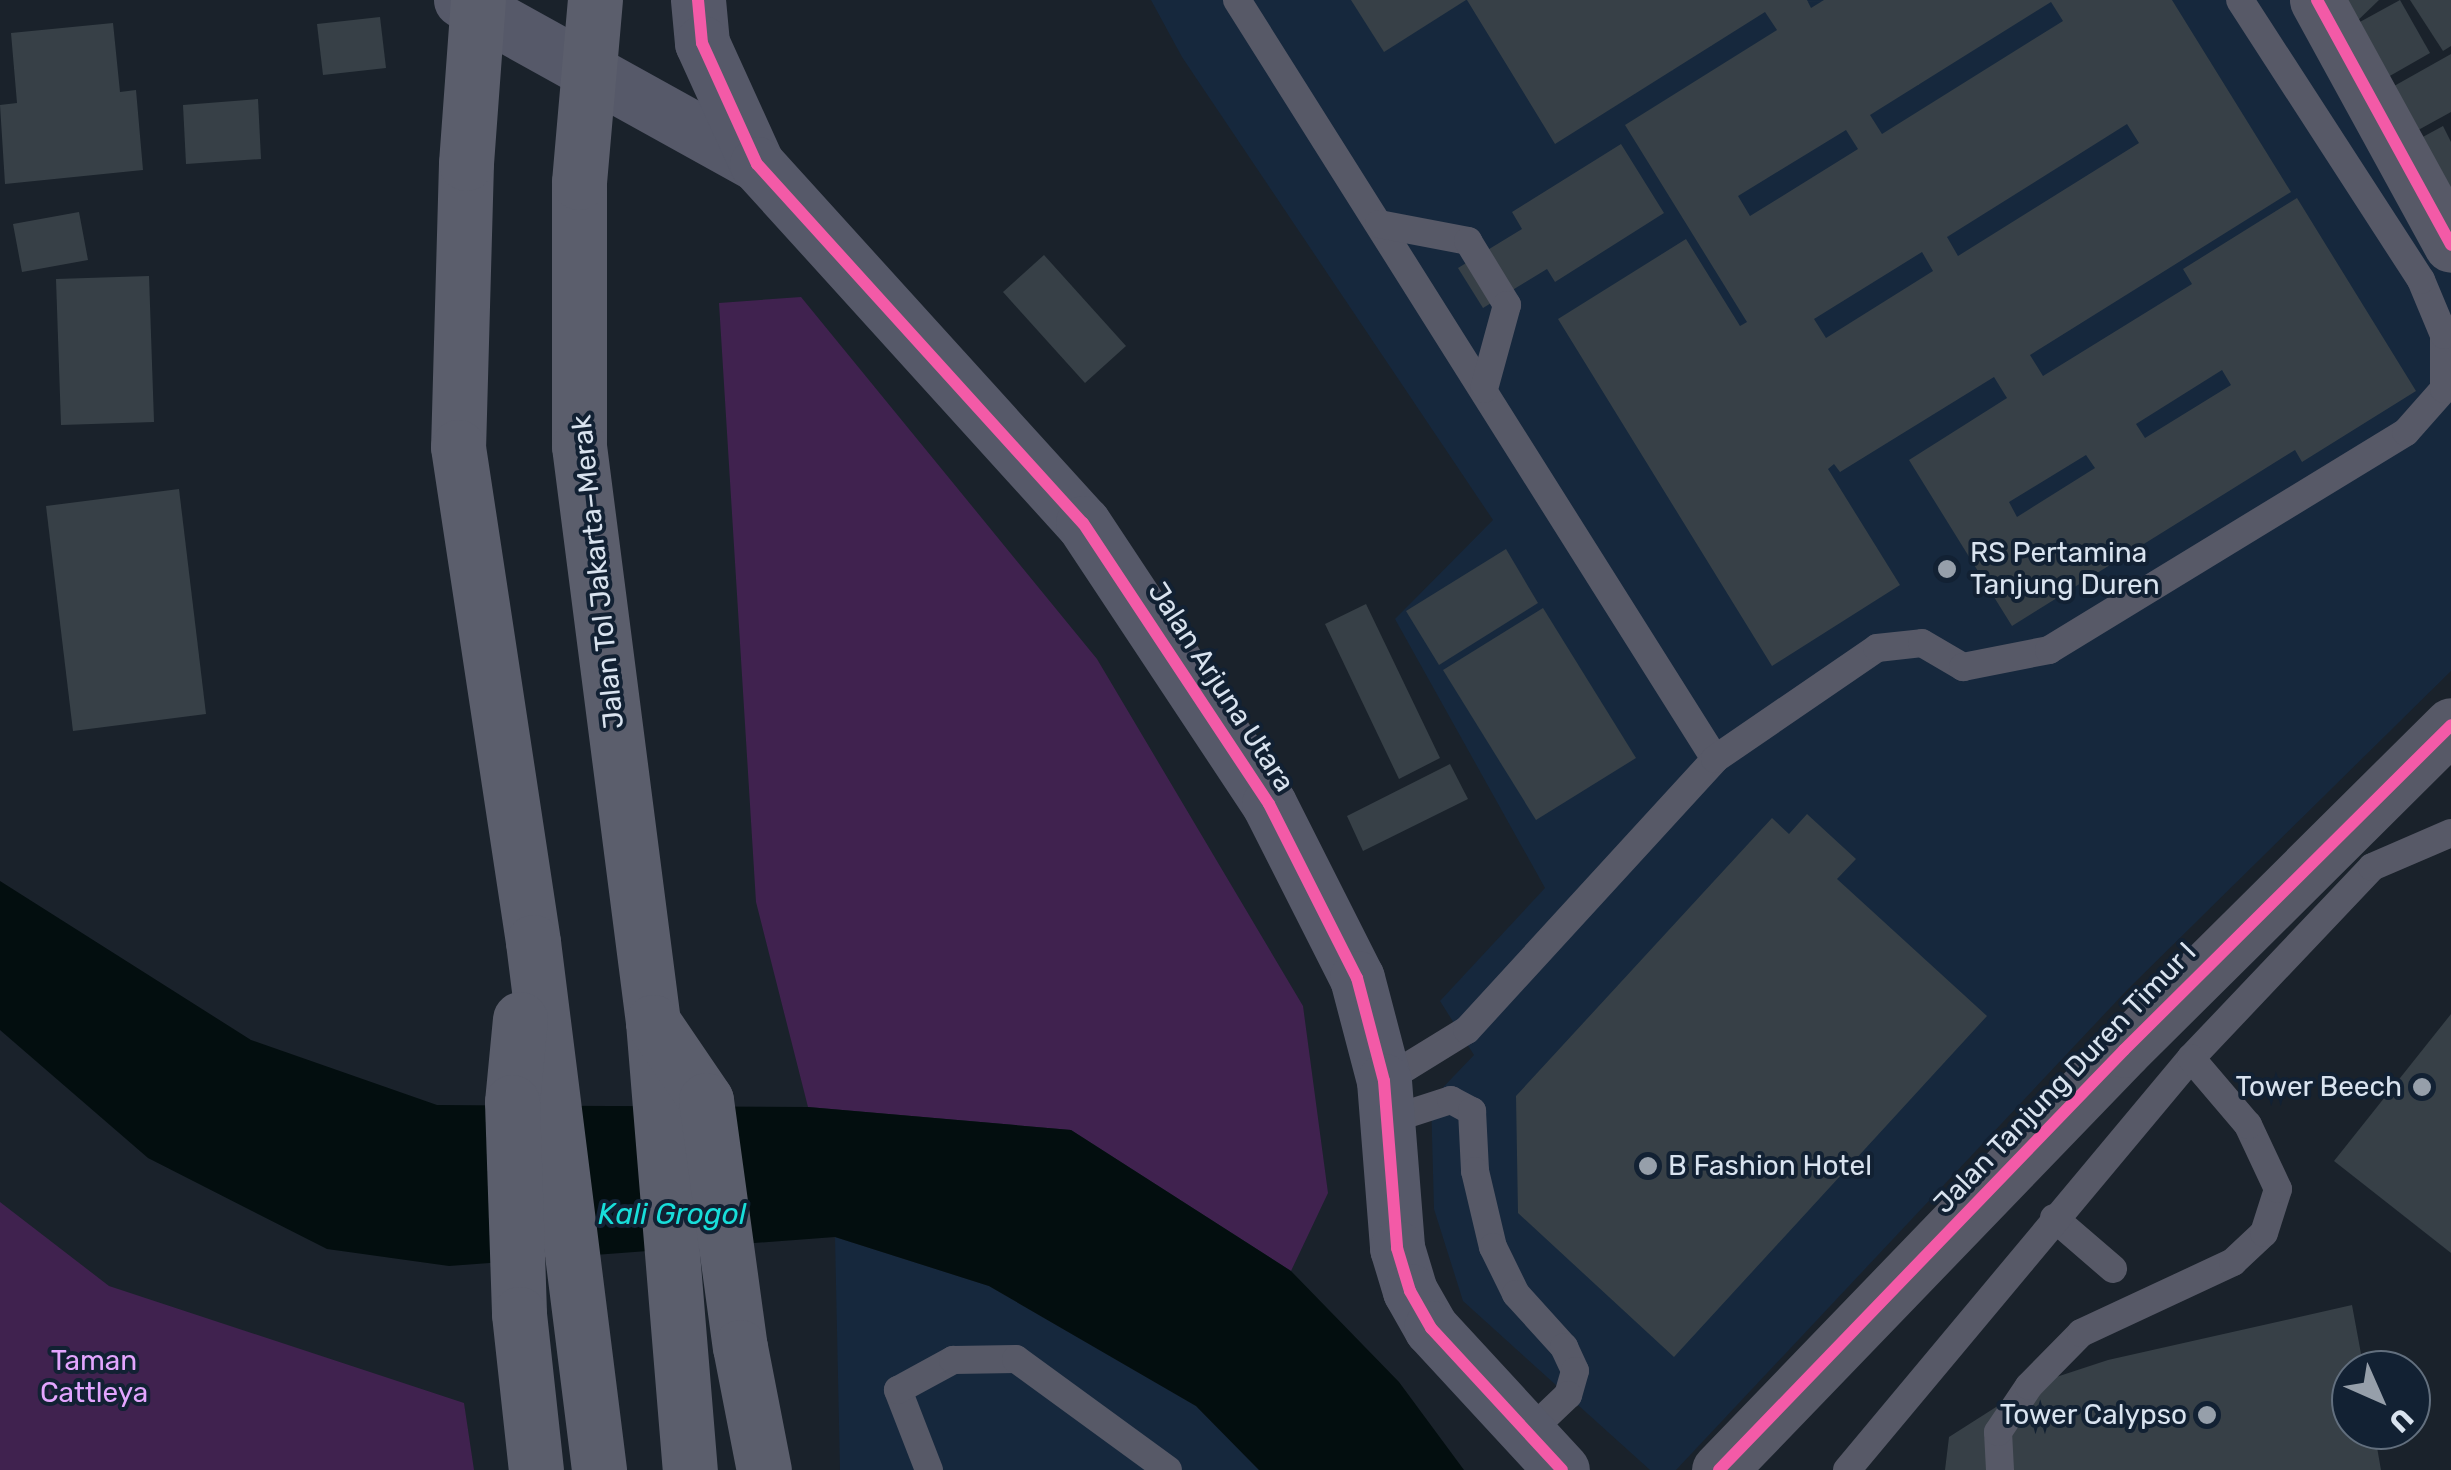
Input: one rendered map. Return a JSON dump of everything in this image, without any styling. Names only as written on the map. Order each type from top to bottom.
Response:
[{"type":"highway","points":[[478,0],[466,162],[458,447],[533,942],[519,1314],[536,1470]]},
{"type":"highway","name":"Jalan Tol Jakarta–Merak","points":[[595,0],[579,182],[579,446],[653,1022],[680,1100]]},
{"type":"highway","points":[[530,1089],[582,1324],[599,1470]]},
{"type":"highway","points":[[680,1100],[740,1347],[764,1470]]},
{"type":"highway","points":[[680,1100],[676,1348],[690,1470]]},
{"type":"main road","points":[[460,0],[757,164]]},
{"type":"main road","name":"Jalan Arjuna Utara","points":[[698,0],[708,58],[757,164],[1083,523],[1180,664],[1269,804],[1357,978],[1386,1100],[1397,1248],[1410,1291],[1431,1328],[1545,1452]]},
{"type":"street","points":[[2316,0],[2451,244]]},
{"type":"street","name":"Jalan Tanjung Duren Timur I","points":[[1720,1470],[2124,1050],[2451,725]]},
{"type":"lane","points":[[1237,0],[1715,759]]},
{"type":"lane","points":[[1386,1100],[1467,1030],[1715,759],[1877,648],[1922,643],[1962,668],[2049,650],[2406,432],[2444,389],[2444,335],[2421,280],[2240,0]]},
{"type":"lane","points":[[1379,224],[1468,241],[1507,305],[1484,389]]},
{"type":"lane","points":[[1847,1470],[2191,1058],[2372,867],[2451,833]]},
{"type":"lane","points":[[2000,1470],[1998,1432],[2029,1386],[2081,1333],[2233,1262],[2264,1233],[2278,1189],[2248,1125],[2191,1058]]},
{"type":"lane","points":[[1386,1100],[1451,1100],[1472,1111],[1475,1171],[1493,1248],[1516,1294],[1564,1347],[1574,1371],[1545,1452]]},
{"type":"lane","points":[[2054,1218],[2112,1269]]},
{"type":"lane","points":[[929,1470],[898,1390],[952,1360],[1016,1359],[1168,1470]]},
{"type":"shaded area","name":"RS Pertamina Tanjung Duren","points":[[1151,0],[2306,0],[2451,250],[2451,671],[2127,990],[1676,1470],[1650,1470],[1463,1301],[1434,1209],[1431,1100],[1474,1055],[1440,1001],[1545,888],[1395,619],[1493,520],[1182,57]]},
{"type":"shaded area","points":[[835,1237],[989,1286],[1196,1406],[1259,1470],[840,1470]]},
{"type":"green space","points":[[801,297],[1097,659],[1303,1006],[1328,1193],[1291,1271],[1071,1130],[808,1107],[756,902],[719,303]]},
{"type":"green space","name":"Taman Cattleya","points":[[0,1202],[109,1286],[464,1403],[474,1470],[0,1470]]},
{"type":"water","name":"Kali Grogol","points":[[0,881],[251,1040],[437,1105],[808,1107],[1071,1130],[1291,1271],[1399,1382],[1464,1470],[1259,1470],[1196,1406],[989,1286],[835,1237],[449,1266],[327,1249],[148,1158],[0,1030]]},
{"type":"building","points":[[1351,0],[1466,0],[1384,52]]},
{"type":"building","points":[[1467,0],[1807,0],[1811,8],[1824,0],[2172,0],[2291,192],[2030,355],[2043,376],[2192,284],[2183,269],[2297,198],[2416,391],[2302,462],[2295,450],[2012,626],[1909,460],[2007,398],[1994,377],[1840,472],[1834,464],[1828,469],[1900,585],[1772,666],[1558,319],[1686,239],[1740,326],[1747,322],[1625,125],[1777,30],[1765,12],[1555,144]],"holes":[[[2051,2],[2063,21],[1882,134],[1870,115]],[[2127,124],[2139,143],[1958,256],[1947,237]],[[1846,130],[1858,149],[1750,216],[1738,196]],[[1922,252],[1933,271],[1826,338],[1814,319]],[[2222,370],[2231,385],[2145,438],[2136,424]],[[2086,455],[2095,468],[2017,517],[2009,502]]]},
{"type":"building","points":[[2327,0],[2379,0],[2352,26]]},
{"type":"building","points":[[2400,0],[2430,53],[2388,77],[2358,23]]},
{"type":"building","points":[[2410,0],[2451,0],[2451,46],[2443,51]]},
{"type":"building","points":[[380,17],[386,68],[323,75],[317,24]]},
{"type":"building","points":[[113,23],[120,92],[136,90],[143,170],[5,184],[0,105],[17,103],[11,33]]},
{"type":"building","points":[[2451,54],[2451,112],[2411,134],[2387,90]]},
{"type":"building","points":[[258,99],[261,159],[186,164],[183,105]]},
{"type":"building","points":[[2443,126],[2451,142],[2451,188],[2408,145]]},
{"type":"building","points":[[1621,144],[1664,213],[1555,282],[1547,269],[1483,308],[1458,268],[1522,229],[1512,212]]},
{"type":"building","points":[[79,212],[88,260],[22,272],[13,224]]},
{"type":"building","points":[[1044,255],[1126,346],[1085,383],[1003,292]]},
{"type":"building","points":[[149,276],[154,422],[61,425],[56,279]]},
{"type":"building","points":[[179,489],[206,714],[73,731],[46,506]]},
{"type":"building","points":[[1506,549],[1538,603],[1439,665],[1406,611]]},
{"type":"building","points":[[1366,604],[1440,758],[1399,779],[1325,624]]},
{"type":"building","points":[[1543,608],[1636,758],[1536,820],[1443,670]]},
{"type":"building","points":[[1450,764],[1468,799],[1363,851],[1347,816]]},
{"type":"building","points":[[1807,814],[1856,859],[1837,879],[1987,1016],[1674,1357],[1518,1213],[1516,1096],[1772,818],[1789,834]]},
{"type":"building","name":"Tower Beech","points":[[2451,1014],[2451,1253],[2334,1161]]},
{"type":"building","points":[[2352,1305],[2360,1350],[2331,1350],[2331,1450],[2378,1450],[2381,1470],[1945,1470],[1949,1437],[2029,1386],[2108,1360]]},
{"type":"cycle path","points":[[698,0],[702,43],[757,164],[1083,523],[1269,804],[1357,978],[1384,1081],[1397,1248],[1410,1291],[1431,1328],[1562,1470]]},
{"type":"cycle path","points":[[2317,0],[2451,245]]},
{"type":"cycle path","points":[[1719,1470],[2124,1050],[2451,725]]},
{"type":"place","name":"RS Pertamina Tanjung Duren","points":[[1947,569]]},
{"type":"place","name":"Tower Beech","points":[[2422,1087]]},
{"type":"place","name":"B Fashion Hotel","points":[[1648,1166]]},
{"type":"place","name":"Tower Calypso","points":[[2207,1415]]}]
